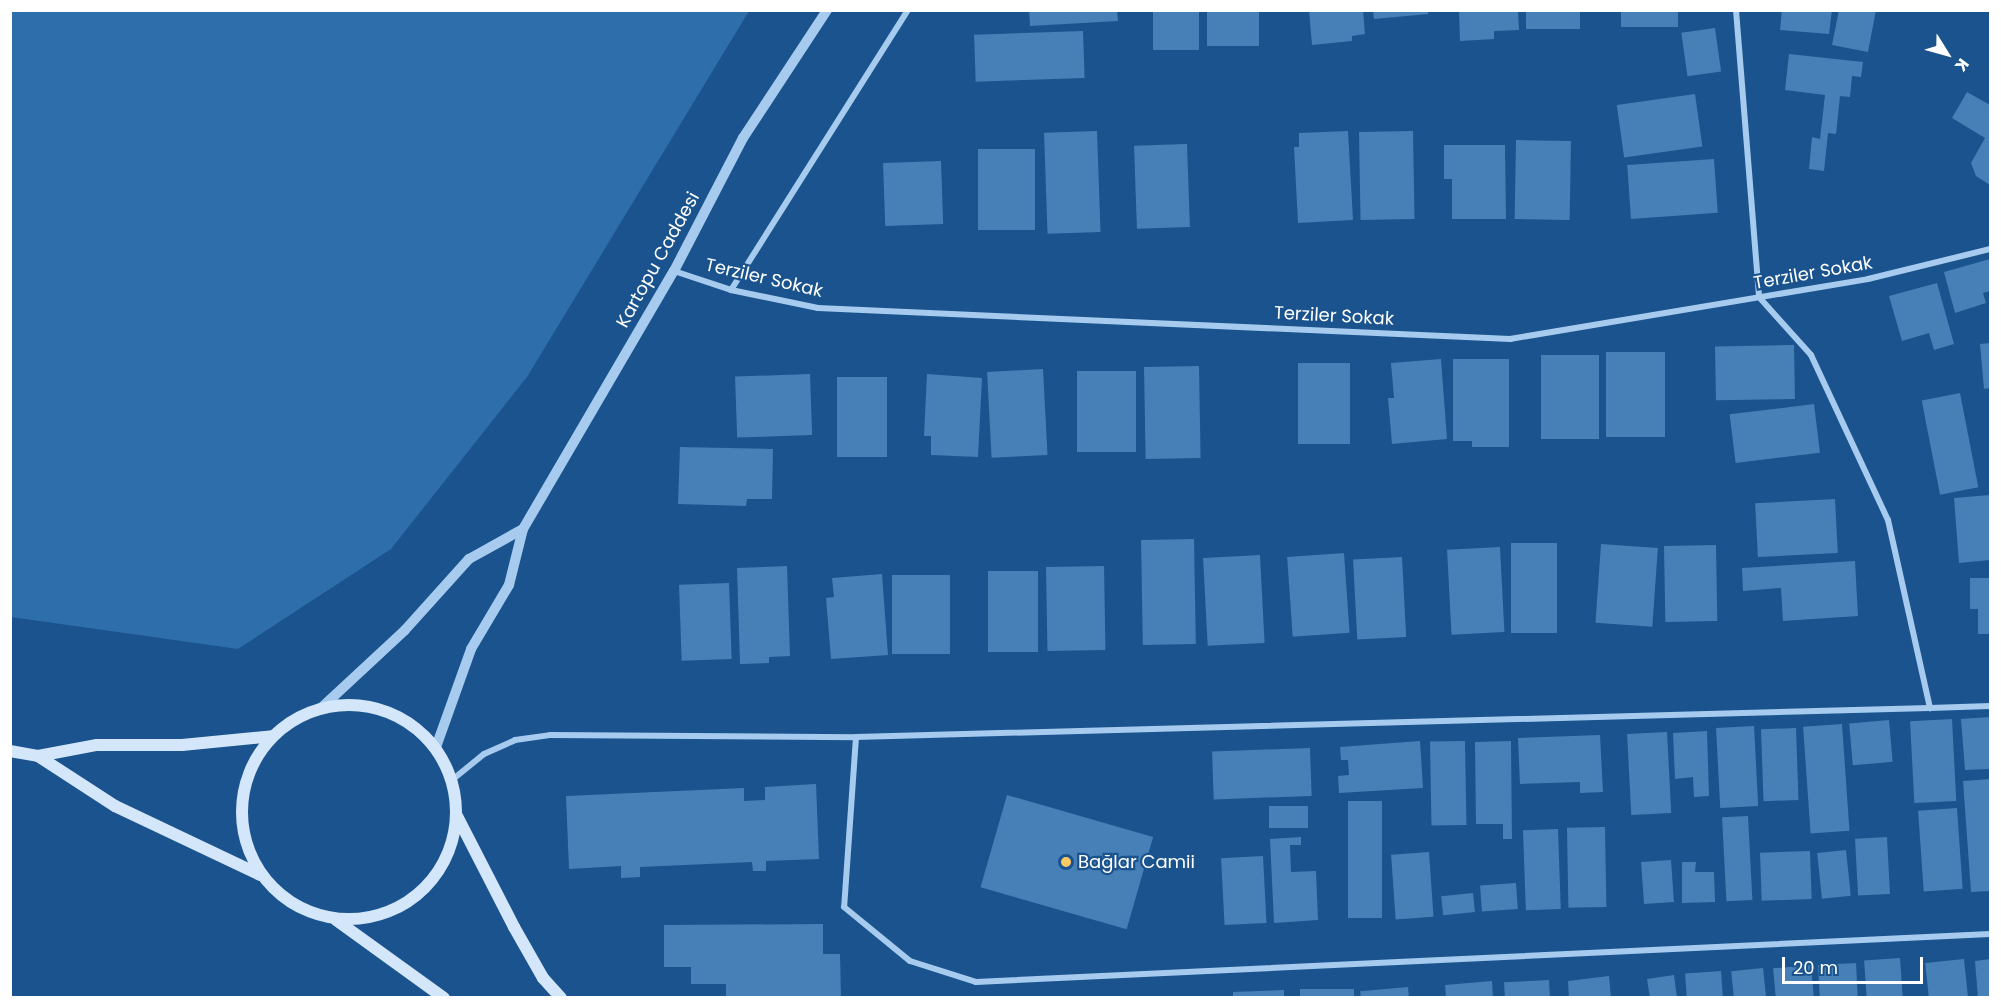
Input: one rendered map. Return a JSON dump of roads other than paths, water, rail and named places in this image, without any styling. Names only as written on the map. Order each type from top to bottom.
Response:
[{"type":"main road","points":[[457,816],[449,852],[430,883],[401,907],[366,919],[336,920],[307,912],[280,897],[260,875],[247,848],[241,819],[243,788],[254,760],[273,736],[302,715],[338,705],[375,707],[409,722],[436,747],[452,780],[457,816],[543,978],[561,998]]},
{"type":"main road","points":[[10,751],[38,756],[97,745],[182,745],[273,736]]},
{"type":"main road","points":[[38,756],[115,806],[260,875]]},
{"type":"main road","points":[[336,920],[444,998]]},
{"type":"street","name":"Kartopu Caddesi","points":[[436,747],[471,649],[508,585],[523,529],[674,271],[743,138],[827,10]]},
{"type":"street","points":[[731,290],[908,10]]},
{"type":"street","points":[[1736,10],[1759,297],[1811,355],[1888,520],[1930,708]]},
{"type":"street","name":"Terziler Sokak","points":[[674,271],[731,290],[818,308],[1510,339],[1868,279],[1990,249]]},
{"type":"street","points":[[319,710],[405,630],[469,559],[523,529]]},
{"type":"street","points":[[452,780],[484,754],[515,740],[550,735],[856,737],[1990,706]]},
{"type":"street","points":[[856,737],[844,907],[910,961],[976,982],[1990,934]]},
{"type":"place","name":"Bağlar Camii","points":[[1066,862]]}]
